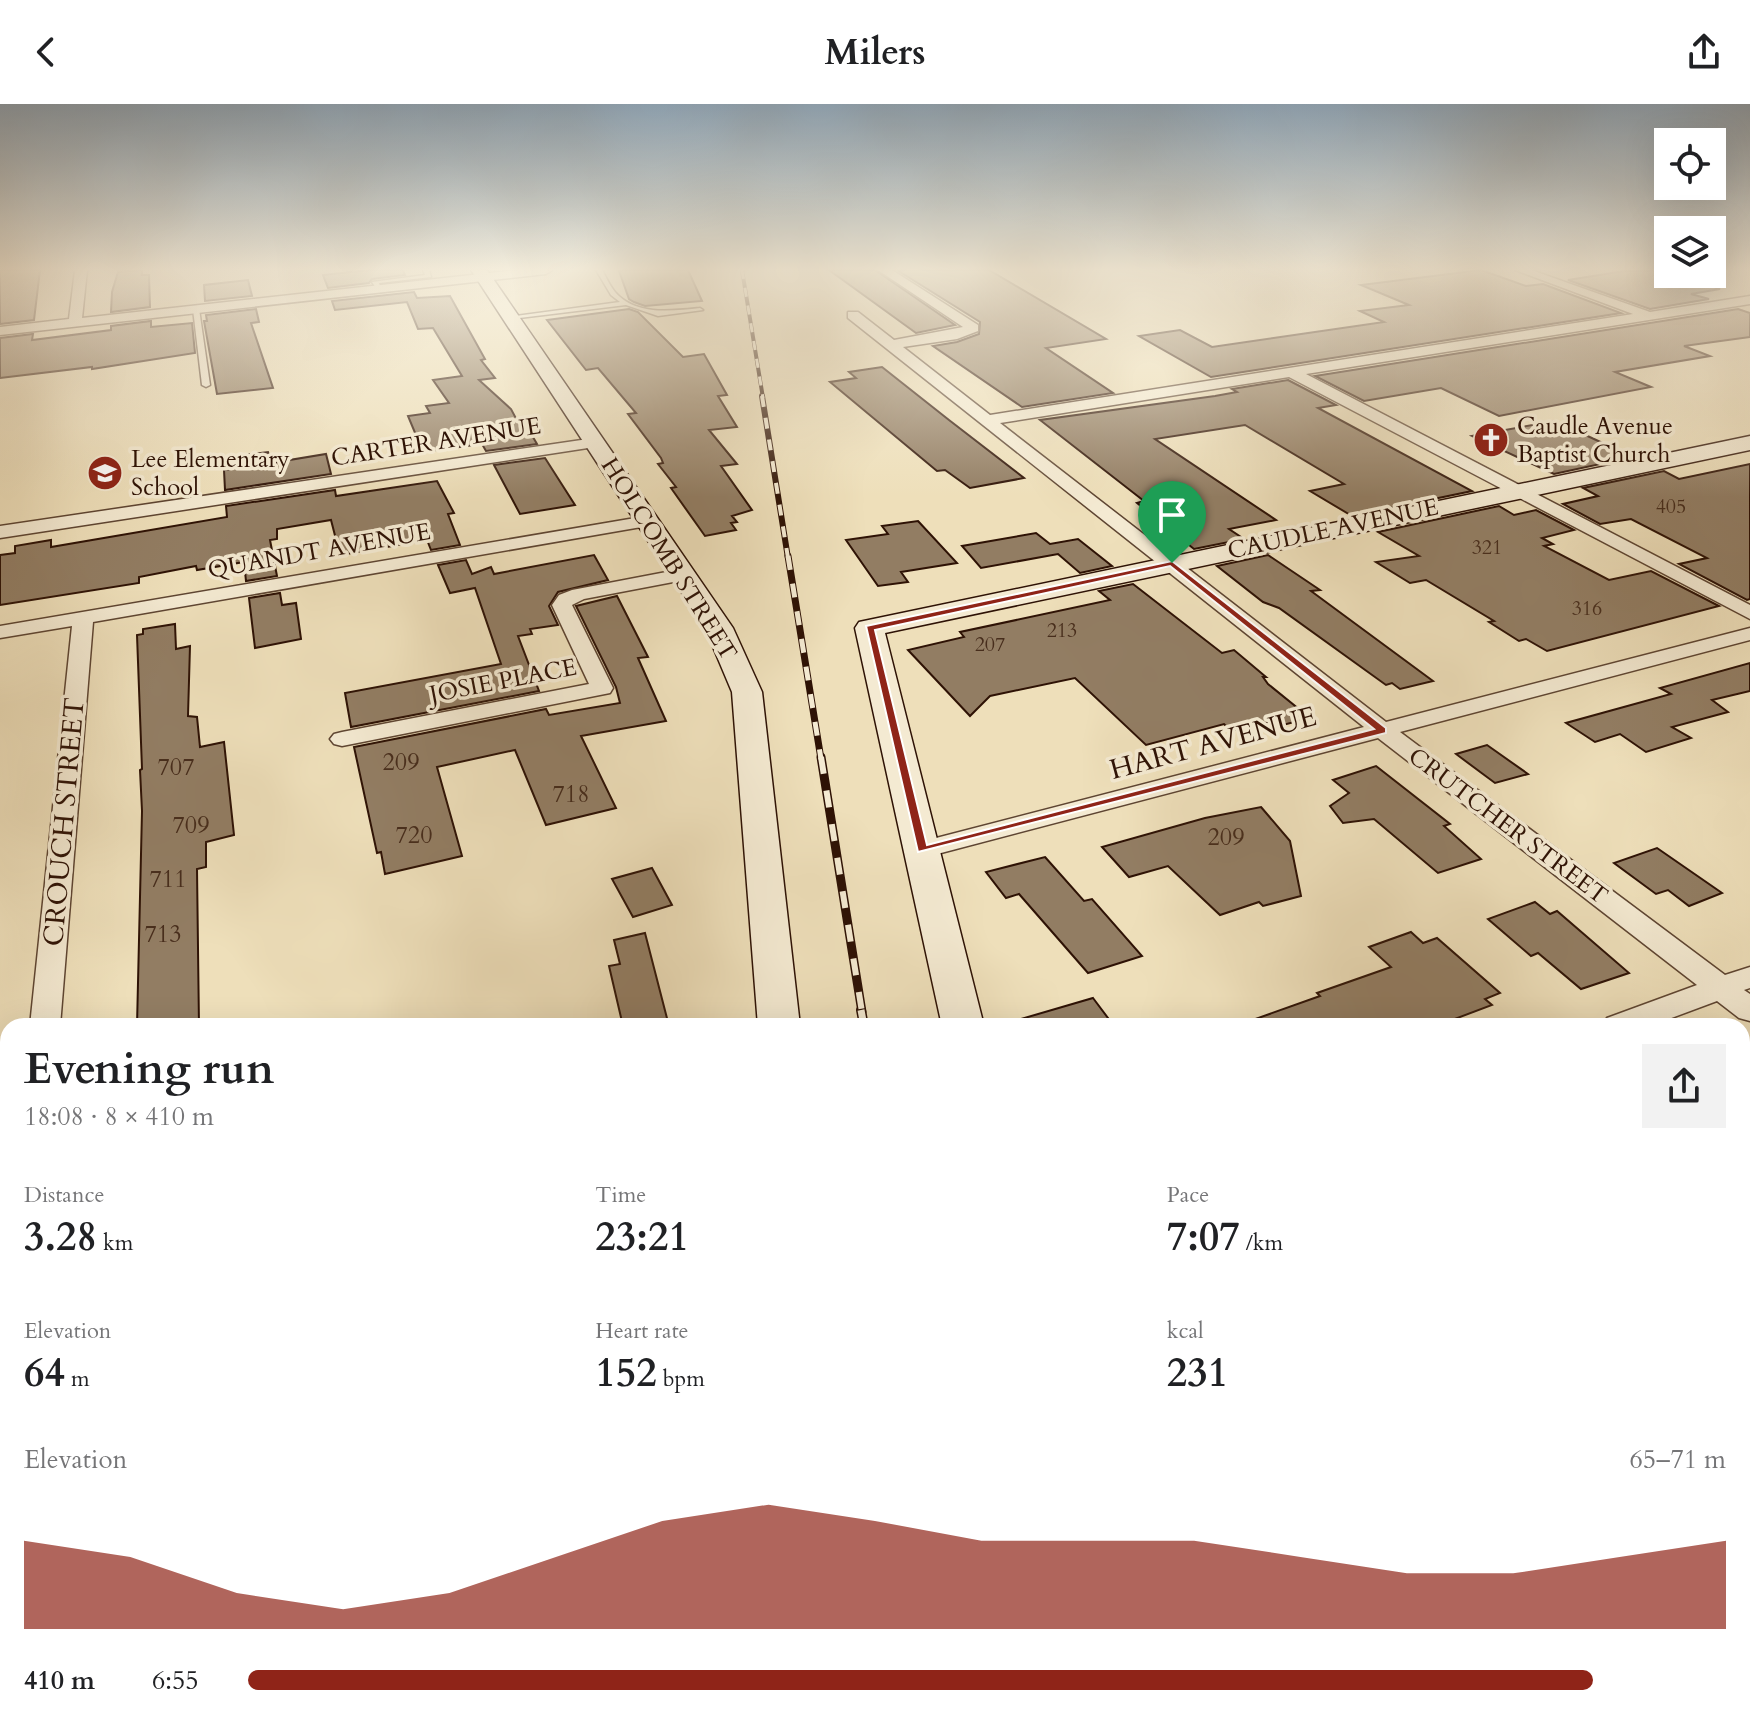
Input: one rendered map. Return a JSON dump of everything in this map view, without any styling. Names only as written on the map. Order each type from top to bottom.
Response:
[{"type":"street","name":"HOLCOMB STREET","points":[[530,346],[719,628],[747,692],[778,1018]]},
{"type":"street","name":"CRUTCHER STREET","points":[[891,346],[1382,730],[1750,1010]]},
{"type":"street","points":[[988,420],[1455,346]]},
{"type":"street","points":[[1290,372],[1750,613]]},
{"type":"street","name":"CARTER AVENUE","points":[[0,532],[595,443]]},
{"type":"street","name":"CAUDLE AVENUE","points":[[922,850],[869,628],[1750,443]]},
{"type":"street","name":"QUANDT AVENUE","points":[[0,632],[647,521]]},
{"type":"street","name":"JOSIE PLACE","points":[[342,739],[602,688],[562,605],[566,599],[682,575]]},
{"type":"street","name":"CROUCH STREET","points":[[46,1018],[83,617]]},
{"type":"street","name":"HART AVENUE","points":[[922,850],[1750,634]]},
{"type":"street","points":[[922,850],[961,1018]]},
{"type":"street","points":[[1640,1018],[1750,977]]},
{"type":"lane","points":[[201,346],[206,385]]},
{"type":"building","points":[[0,346],[194,346],[195,353],[92,369],[0,378]]},
{"type":"building","points":[[208,346],[259,346],[273,388],[217,394]]},
{"type":"building","points":[[444,346],[478,346],[485,359],[481,360],[495,378],[479,380],[511,409],[520,426],[526,425],[537,444],[486,451],[482,444],[423,452],[408,416],[430,413],[426,406],[449,403],[433,380],[462,376]]},
{"type":"building","points":[[567,346],[672,346],[683,357],[704,354],[727,395],[718,396],[737,427],[709,430],[737,464],[721,466],[752,510],[732,516],[737,522],[731,523],[736,530],[705,536],[671,488],[676,487],[658,464],[663,463],[661,458],[628,414],[636,413],[598,368],[586,370]]},
{"type":"building","points":[[933,346],[1061,346],[1046,348],[1113,393],[1022,407]]},
{"type":"building","points":[[1156,346],[1411,346],[1211,377]]},
{"type":"building","points":[[1506,346],[1686,346],[1710,356],[1615,372],[1651,387],[1499,416],[1441,388],[1364,401],[1315,376]]},
{"type":"building","points":[[882,367],[1024,478],[970,488],[945,470],[937,471],[830,382],[856,378],[849,372]]},
{"type":"building","points":[[1288,380],[1336,405],[1318,408],[1472,491],[1352,516],[1310,491],[1344,484],[1245,425],[1155,439],[1276,520],[1229,529],[1244,539],[1194,549],[1137,503],[1144,501],[1040,420],[1215,396],[1237,392],[1232,389]]},
{"type":"building","points":[[1555,421],[1633,457],[1554,474],[1472,436]]},
{"type":"building","points":[[268,452],[271,463],[326,454],[331,474],[225,490],[224,470],[246,467],[243,455]]},
{"type":"building","points":[[545,458],[575,505],[520,514],[494,465]]},
{"type":"building","points":[[1750,464],[1750,599],[1747,600],[1679,564],[1707,558],[1631,519],[1600,524],[1563,504],[1598,496],[1583,488],[1664,471],[1679,479]]},
{"type":"building","points":[[437,481],[454,513],[448,514],[460,545],[431,550],[427,540],[340,555],[331,520],[277,529],[277,539],[270,540],[277,576],[246,581],[244,562],[197,570],[196,566],[139,577],[139,583],[0,605],[0,555],[15,553],[15,546],[51,540],[51,547],[227,517],[226,506],[335,490],[336,496]]},
{"type":"building","points":[[1499,506],[1514,515],[1536,510],[1574,530],[1542,538],[1553,544],[1544,546],[1609,580],[1651,571],[1719,606],[1547,651],[1526,639],[1519,641],[1489,622],[1494,621],[1426,580],[1410,583],[1376,562],[1419,556],[1378,532]]},
{"type":"building","points":[[918,521],[957,563],[901,572],[908,582],[878,586],[846,540],[888,534],[882,526]]},
{"type":"building","points":[[1036,533],[1050,544],[1078,539],[1112,566],[1080,573],[1058,554],[981,568],[962,546]]},
{"type":"building","points":[[594,555],[608,580],[558,592],[549,606],[558,625],[530,629],[532,634],[518,636],[539,691],[351,727],[345,693],[501,664],[475,588],[450,593],[438,565],[466,560],[472,574],[491,567],[494,574]]},
{"type":"building","points":[[1268,555],[1320,590],[1311,591],[1433,681],[1400,689],[1392,683],[1386,685],[1279,608],[1263,602],[1217,566]]},
{"type":"building","points":[[1133,584],[1222,653],[1234,650],[1266,677],[1263,677],[1268,684],[1310,718],[1279,726],[1273,721],[1231,731],[1224,724],[1146,745],[1075,678],[990,696],[970,716],[908,650],[964,637],[960,632],[1110,600],[1099,591]]},
{"type":"building","points":[[280,593],[282,605],[296,603],[301,639],[255,648],[249,598]]},
{"type":"building","points":[[617,596],[648,657],[638,658],[666,721],[581,736],[616,808],[546,825],[515,750],[437,767],[462,856],[385,874],[381,852],[377,853],[354,747],[546,709],[549,715],[620,703],[616,687],[576,606]]},
{"type":"building","points":[[175,624],[176,649],[190,646],[188,716],[197,717],[200,747],[224,742],[234,835],[206,842],[206,867],[197,869],[199,1018],[137,1018],[142,769],[137,635],[143,634],[143,629]]},
{"type":"building","points":[[1750,663],[1750,691],[1712,700],[1728,712],[1672,727],[1691,738],[1646,752],[1620,734],[1595,742],[1566,723],[1671,694],[1660,688]]},
{"type":"building","points":[[1487,745],[1528,774],[1495,783],[1456,754]]},
{"type":"building","points":[[1376,766],[1450,824],[1444,826],[1481,859],[1438,873],[1374,819],[1343,823],[1330,806],[1349,793],[1333,780]]},
{"type":"building","points":[[1261,807],[1290,841],[1301,896],[1263,906],[1259,902],[1220,915],[1168,866],[1129,877],[1102,847],[1205,818]]},
{"type":"building","points":[[1657,848],[1722,893],[1689,906],[1668,890],[1656,894],[1614,863]]},
{"type":"building","points":[[1045,857],[1084,901],[1092,899],[1142,956],[1088,973],[1019,894],[1006,898],[986,872]]},
{"type":"building","points":[[652,868],[672,905],[633,917],[612,879]]},
{"type":"building","points":[[1535,902],[1550,914],[1557,911],[1629,973],[1581,989],[1538,953],[1531,956],[1488,919]]},
{"type":"building","points":[[1411,932],[1423,943],[1437,938],[1500,993],[1485,999],[1492,1005],[1457,1018],[1258,1018],[1391,967],[1369,947]]},
{"type":"building","points":[[645,933],[667,1018],[621,1018],[609,966],[620,964],[614,940]]},
{"type":"building","points":[[1093,998],[1108,1018],[1024,1018]]},
{"type":"railway","points":[[754,346],[763,398]]},
{"type":"railway","points":[[762,396],[788,558]]},
{"type":"railway","points":[[788,556],[821,759]]},
{"type":"railway","points":[[821,757],[862,1012]]},
{"type":"railway","points":[[861,1010],[862,1018]]},
{"type":"place","name":"Caudle Avenue Baptist Church","points":[[1491,440]]},
{"type":"place","name":"Lee Elementary School","points":[[105,473]]},
{"type":"route","points":[[1172,563],[1382,730],[922,850],[869,628],[1172,563]]}]
